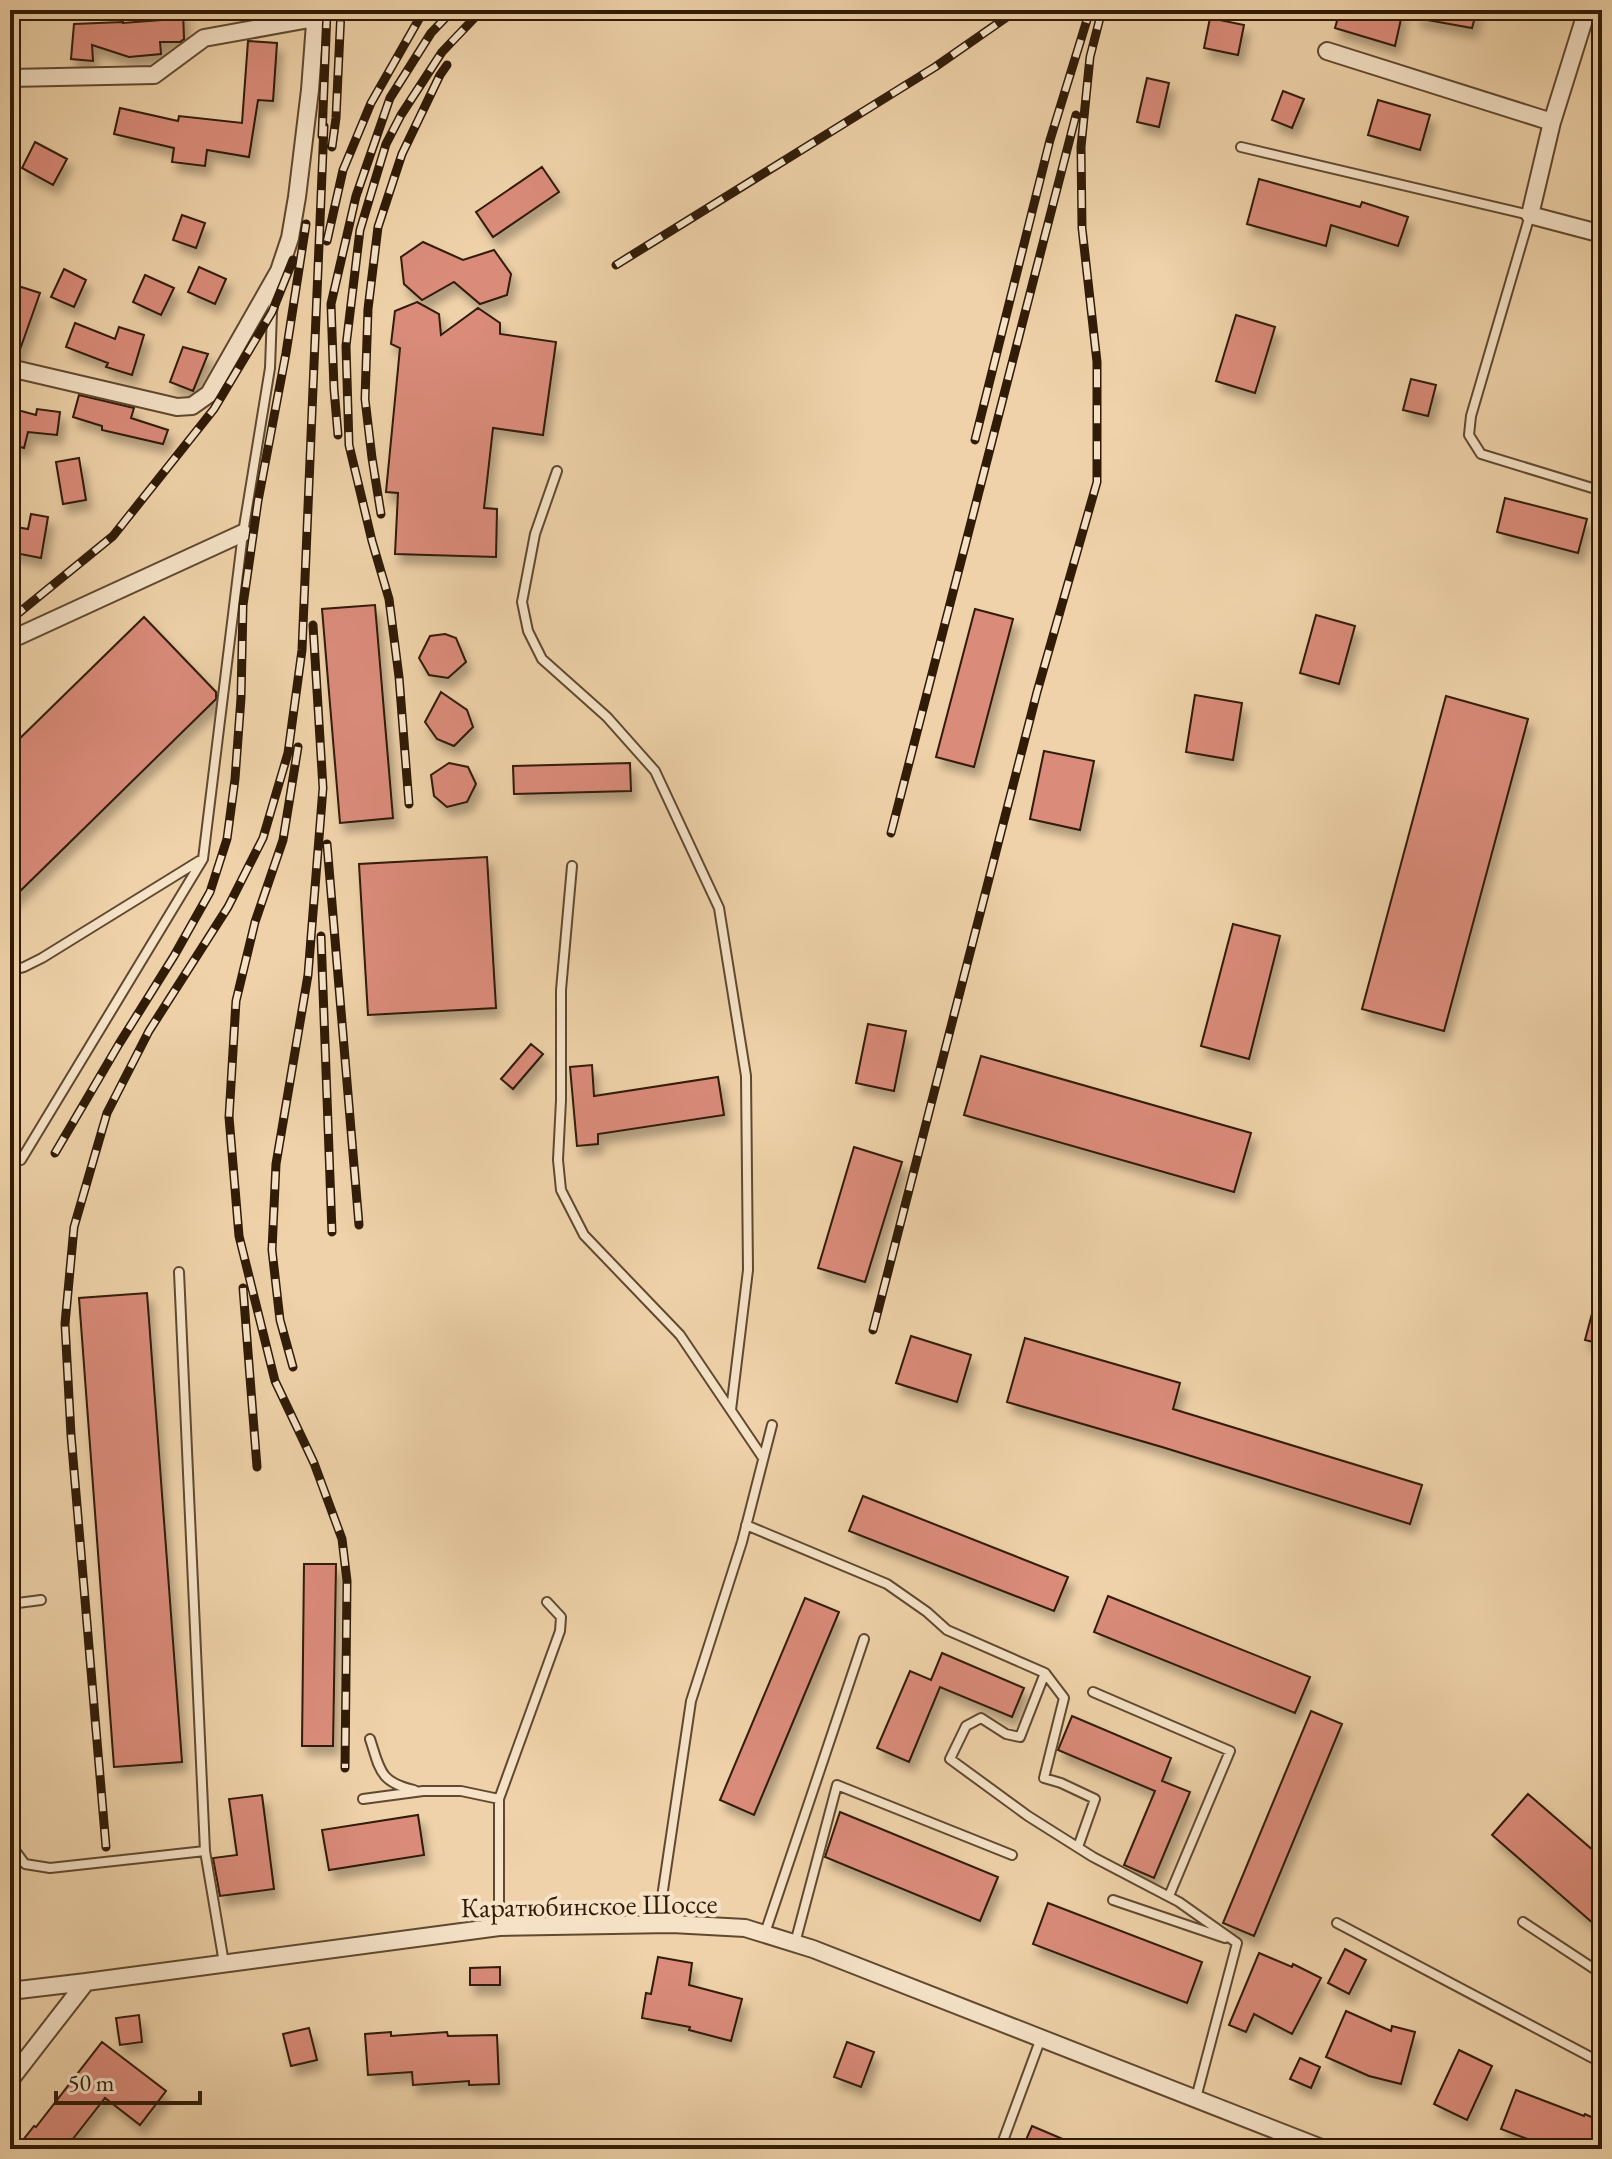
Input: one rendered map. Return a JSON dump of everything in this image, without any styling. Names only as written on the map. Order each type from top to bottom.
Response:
[{"type":"street","points":[[1587,10],[1552,122],[1530,215],[1602,234]]},
{"type":"street","points":[[10,78],[154,75],[204,38],[315,14],[310,90],[290,238],[279,271],[209,394],[192,406],[177,407],[10,368]]},
{"type":"street","points":[[1327,51],[1552,122]]},
{"type":"street","points":[[10,640],[243,533]]},
{"type":"street","name":"Каратюбинское Шоссе","points":[[10,1991],[499,1927],[657,1925],[745,1928],[794,1943],[1324,2149]]},
{"type":"street","points":[[10,2080],[86,1982]]},
{"type":"lane","points":[[1241,147],[1530,215],[1471,416],[1469,435],[1481,454],[1602,491]]},
{"type":"lane","points":[[21,1160],[203,859],[243,533],[270,368],[272,312],[279,271]]},
{"type":"lane","points":[[557,471],[535,534],[522,602],[528,631],[542,659],[607,717],[655,771],[719,908],[746,1076],[748,1270],[731,1410]]},
{"type":"lane","points":[[10,971],[42,958],[203,859]]},
{"type":"lane","points":[[572,866],[561,990],[558,1160],[561,1190],[584,1235],[680,1335],[763,1458]]},
{"type":"lane","points":[[179,1272],[205,1851],[224,1964]]},
{"type":"lane","points":[[657,1925],[691,1701],[746,1525],[772,1425]]},
{"type":"lane","points":[[746,1525],[887,1584],[947,1630],[1045,1673],[1064,1698],[1044,1778],[1095,1799],[1078,1847]]},
{"type":"lane","points":[[10,1604],[41,1600]]},
{"type":"lane","points":[[499,1927],[499,1799],[560,1631],[561,1617],[547,1602]]},
{"type":"lane","points":[[764,1934],[864,1639]]},
{"type":"lane","points":[[1045,1673],[1020,1737],[1006,1734],[981,1718],[966,1726],[950,1759],[1028,1816],[1169,1896],[1237,1943]]},
{"type":"lane","points":[[1093,1692],[1230,1751],[1169,1896]]},
{"type":"lane","points":[[370,1739],[382,1775],[399,1786],[423,1791]]},
{"type":"lane","points":[[794,1943],[837,1785],[1012,1855]]},
{"type":"lane","points":[[363,1799],[423,1791],[461,1791],[499,1799]]},
{"type":"lane","points":[[10,1838],[11,1845],[25,1864],[50,1868],[205,1851]]},
{"type":"lane","points":[[1113,1900],[1237,1943]]},
{"type":"lane","points":[[1523,1922],[1602,1974]]},
{"type":"lane","points":[[1337,1923],[1602,2063]]},
{"type":"lane","points":[[1196,2099],[1237,1943]]},
{"type":"lane","points":[[1000,2149],[1041,2038]]},
{"type":"building","points":[[160,10],[183,10],[184,39],[180,42],[160,42],[161,54],[129,57],[92,45],[93,61],[71,59],[74,24],[161,20]]},
{"type":"building","points":[[1340,10],[1403,10],[1395,46],[1335,28]]},
{"type":"building","points":[[1417,10],[1477,10],[1472,28],[1416,18]]},
{"type":"building","points":[[1210,18],[1244,25],[1238,55],[1204,48]]},
{"type":"building","points":[[248,41],[277,43],[273,101],[258,100],[249,157],[207,150],[205,166],[172,162],[174,148],[114,134],[120,108],[178,121],[179,116],[242,123]]},
{"type":"building","points":[[1147,78],[1169,83],[1159,127],[1137,122]]},
{"type":"building","points":[[1283,91],[1304,99],[1292,128],[1272,120]]},
{"type":"building","points":[[1378,100],[1430,115],[1420,150],[1368,135]]},
{"type":"building","points":[[35,142],[67,159],[53,185],[22,168]]},
{"type":"building","points":[[542,167],[559,192],[493,237],[476,212]]},
{"type":"building","points":[[1259,179],[1360,207],[1362,202],[1408,217],[1398,246],[1331,225],[1326,246],[1247,224]]},
{"type":"building","points":[[182,215],[205,223],[196,248],[173,240]]},
{"type":"building","points":[[423,242],[463,260],[494,250],[511,274],[507,295],[480,304],[454,282],[422,300],[404,284],[401,257]]},
{"type":"building","points":[[199,267],[226,279],[215,304],[188,292]]},
{"type":"building","points":[[64,269],[86,280],[74,307],[51,297]]},
{"type":"building","points":[[145,275],[174,288],[161,315],[133,302]]},
{"type":"building","points":[[15,285],[40,293],[17,358],[10,357],[10,300]]},
{"type":"building","points":[[417,302],[439,314],[441,335],[478,308],[500,323],[500,334],[556,342],[543,435],[493,428],[484,508],[497,509],[496,557],[395,554],[398,493],[386,492],[400,348],[391,344],[395,311]]},
{"type":"building","points":[[1236,315],[1275,327],[1255,393],[1216,381]]},
{"type":"building","points":[[75,323],[115,339],[119,327],[144,335],[132,375],[106,367],[108,363],[66,347]]},
{"type":"building","points":[[183,347],[208,354],[193,391],[170,382]]},
{"type":"building","points":[[1411,379],[1436,385],[1428,416],[1403,410]]},
{"type":"building","points":[[79,395],[134,408],[131,418],[168,430],[163,444],[102,430],[102,426],[73,417]]},
{"type":"building","points":[[10,408],[36,415],[37,409],[60,412],[57,435],[28,432],[24,448],[10,444]]},
{"type":"building","points":[[79,458],[86,500],[63,504],[56,462]]},
{"type":"building","points":[[1505,498],[1587,519],[1578,553],[1497,532]]},
{"type":"building","points":[[31,514],[48,517],[41,558],[10,552],[10,526],[28,529]]},
{"type":"building","points":[[375,605],[393,818],[340,823],[322,609]]},
{"type":"building","points":[[975,609],[1013,619],[974,767],[936,757]]},
{"type":"building","points":[[1316,615],[1355,626],[1339,684],[1300,673]]},
{"type":"building","points":[[144,617],[216,692],[216,699],[10,901],[10,748]]},
{"type":"building","points":[[445,634],[456,638],[466,662],[448,678],[429,675],[419,658],[430,636]]},
{"type":"building","points":[[441,692],[467,710],[473,727],[454,746],[437,739],[425,722]]},
{"type":"building","points":[[1195,695],[1242,703],[1233,760],[1186,752]]},
{"type":"building","points":[[1446,696],[1528,719],[1444,1031],[1362,1009]]},
{"type":"building","points":[[1044,751],[1094,761],[1080,830],[1030,819]]},
{"type":"building","points":[[449,763],[468,767],[476,784],[467,802],[447,807],[434,796],[431,775]]},
{"type":"building","points":[[630,763],[631,791],[514,794],[513,766]]},
{"type":"building","points":[[487,857],[496,1008],[368,1015],[359,864]]},
{"type":"building","points":[[1233,924],[1280,936],[1249,1059],[1201,1046]]},
{"type":"building","points":[[868,1024],[906,1031],[894,1091],[856,1083]]},
{"type":"building","points":[[531,1044],[543,1054],[513,1089],[501,1079]]},
{"type":"building","points":[[981,1056],[1251,1133],[1234,1192],[964,1115]]},
{"type":"building","points":[[592,1065],[594,1096],[718,1077],[724,1115],[598,1134],[598,1144],[577,1146],[570,1067]]},
{"type":"building","points":[[854,1147],[902,1162],[865,1282],[818,1268]]},
{"type":"building","points":[[147,1293],[182,1762],[114,1767],[79,1298]]},
{"type":"building","points":[[1597,1295],[1602,1296],[1602,1344],[1585,1340]]},
{"type":"building","points":[[911,1336],[971,1355],[957,1402],[896,1383]]},
{"type":"building","points":[[1025,1338],[1180,1383],[1173,1409],[1422,1485],[1410,1524],[1007,1402]]},
{"type":"building","points":[[863,1496],[1068,1577],[1054,1611],[849,1531]]},
{"type":"building","points":[[304,1564],[336,1564],[333,1746],[302,1746]]},
{"type":"building","points":[[1108,1596],[1310,1677],[1295,1713],[1094,1632]]},
{"type":"building","points":[[805,1598],[839,1612],[754,1815],[720,1800]]},
{"type":"building","points":[[942,1653],[1024,1688],[1012,1717],[940,1687],[909,1762],[877,1748],[910,1671],[931,1680]]},
{"type":"building","points":[[1311,1711],[1342,1724],[1254,1936],[1223,1923]]},
{"type":"building","points":[[1072,1716],[1171,1758],[1162,1781],[1190,1792],[1154,1878],[1124,1865],[1155,1791],[1058,1750]]},
{"type":"building","points":[[1528,1794],[1602,1858],[1602,1931],[1492,1835]]},
{"type":"building","points":[[262,1795],[274,1889],[220,1896],[213,1858],[237,1855],[229,1799]]},
{"type":"building","points":[[840,1812],[998,1877],[980,1921],[825,1857]]},
{"type":"building","points":[[418,1815],[424,1855],[329,1870],[322,1830]]},
{"type":"building","points":[[1048,1903],[1202,1962],[1187,2003],[1033,1944]]},
{"type":"building","points":[[1345,1949],[1366,1960],[1349,1994],[1328,1983]]},
{"type":"building","points":[[1259,1953],[1292,1967],[1293,1964],[1321,1978],[1292,2034],[1254,2014],[1246,2032],[1229,2025]]},
{"type":"building","points":[[658,1957],[692,1963],[689,1985],[742,1999],[731,2041],[689,2030],[690,2027],[642,2018],[646,1993],[651,1994]]},
{"type":"building","points":[[500,1967],[500,1985],[470,1985],[470,1968]]},
{"type":"building","points":[[1346,2011],[1391,2031],[1392,2026],[1415,2032],[1401,2084],[1369,2076],[1326,2057]]},
{"type":"building","points":[[139,2015],[142,2042],[120,2045],[116,2018]]},
{"type":"building","points":[[309,2028],[317,2060],[291,2066],[283,2034]]},
{"type":"building","points":[[391,2032],[391,2036],[447,2032],[448,2036],[497,2035],[499,2084],[469,2085],[469,2081],[413,2085],[412,2072],[368,2075],[365,2034]]},
{"type":"building","points":[[102,2042],[166,2091],[140,2125],[105,2098],[63,2149],[16,2149],[36,2127]]},
{"type":"building","points":[[847,2042],[874,2052],[861,2087],[834,2077]]},
{"type":"building","points":[[1459,2050],[1492,2066],[1467,2120],[1434,2104]]},
{"type":"building","points":[[1300,2058],[1320,2067],[1311,2088],[1290,2079]]},
{"type":"building","points":[[1516,2090],[1602,2122],[1602,2149],[1554,2149],[1501,2129]]},
{"type":"building","points":[[1032,2126],[1086,2149],[1022,2149]]},
{"type":"railway","points":[[322,136],[327,10]]},
{"type":"railway","points":[[332,147],[341,10]]},
{"type":"railway","points":[[327,241],[343,170],[371,103],[427,10]]},
{"type":"railway","points":[[338,435],[331,304],[356,196],[390,98],[431,33],[453,10]]},
{"type":"railway","points":[[409,804],[389,599],[349,445],[346,346],[360,230],[386,144],[442,52],[482,10]]},
{"type":"railway","points":[[616,265],[935,67],[1017,10]]},
{"type":"railway","points":[[975,440],[1050,140],[1090,10]]},
{"type":"railway","points":[[873,1330],[1037,692],[1097,482],[1097,362],[1082,228],[1081,147],[1090,57],[1102,10]]},
{"type":"railway","points":[[381,514],[365,399],[368,309],[378,227],[402,154],[447,65]]},
{"type":"railway","points":[[891,833],[1076,115]]},
{"type":"railway","points":[[106,1847],[71,1435],[65,1324],[74,1227],[107,1113],[149,1031],[228,907],[263,838],[288,753],[302,650],[324,126]]},
{"type":"railway","points":[[55,1153],[210,892],[227,839],[241,698],[243,605],[306,224]]},
{"type":"railway","points":[[10,620],[113,536],[214,409],[272,312],[293,260]]},
{"type":"railway","points":[[293,1367],[280,1320],[272,1250],[276,1164],[308,975],[323,788],[313,625]]},
{"type":"railway","points":[[298,747],[283,840],[255,922],[236,1001],[229,1117],[239,1236],[275,1381],[314,1463],[342,1539],[347,1581],[345,1768]]},
{"type":"railway","points":[[327,844],[359,1225]]},
{"type":"railway","points":[[321,936],[332,1232]]},
{"type":"railway","points":[[243,1288],[257,1467]]}]
